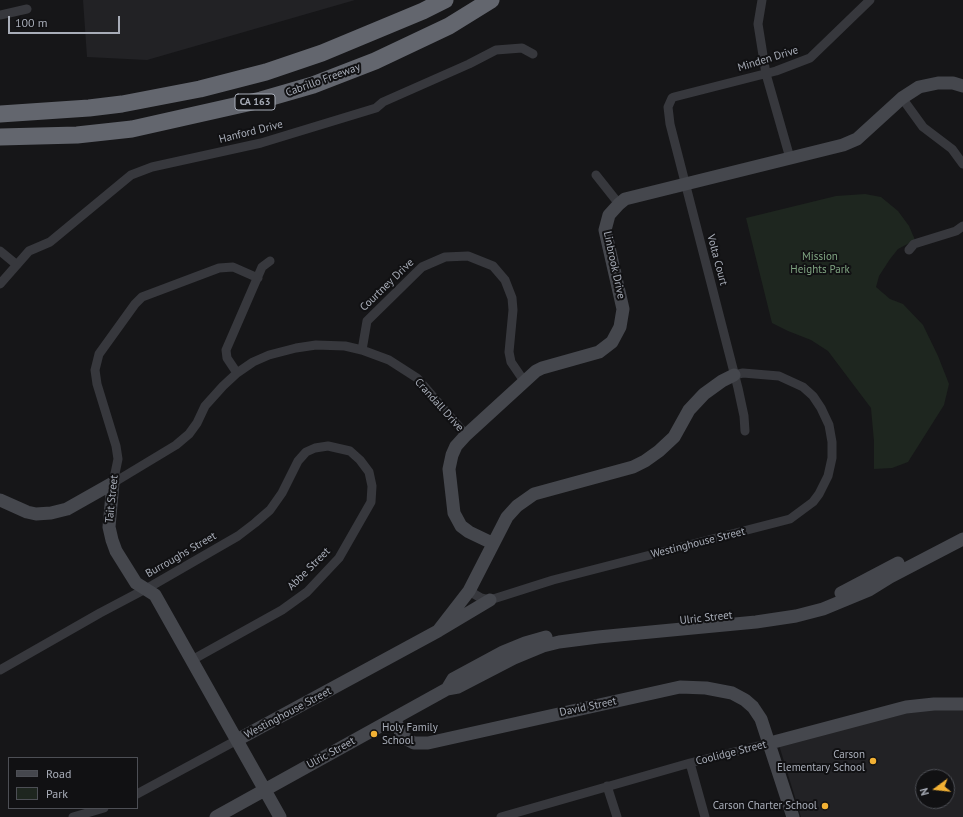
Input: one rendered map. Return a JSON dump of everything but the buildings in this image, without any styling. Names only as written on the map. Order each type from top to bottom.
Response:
[{"type":"highway","name":"CA 163","points":[[0,114],[54,112],[122,104],[220,84],[266,72],[322,53],[423,11],[445,0]]},
{"type":"highway","name":"Cabrillo Freeway","points":[[0,137],[77,135],[132,129],[261,100],[313,85],[375,61],[449,26],[491,0]]},
{"type":"street","points":[[762,0],[758,24],[766,74],[790,158]]},
{"type":"street","name":"Minden Drive","points":[[674,97],[766,74],[810,58],[870,0]]},
{"type":"street","points":[[0,15],[27,9]]},
{"type":"street","name":"Hanford Drive","points":[[0,284],[29,250],[50,242],[130,175],[152,167],[261,143],[376,108],[383,102],[469,64],[496,50],[522,48],[533,54]]},
{"type":"street","points":[[596,175],[619,204],[625,199],[843,145],[857,139],[902,98],[919,87],[938,83],[953,83],[963,86]]},
{"type":"street","name":"Volta Court","points":[[674,97],[672,98],[668,107],[670,124],[734,375],[744,416],[745,431]]},
{"type":"street","points":[[902,98],[923,127],[952,149],[963,164]]},
{"type":"street","name":"Linbrook Drive","points":[[492,543],[461,526],[454,513],[449,469],[452,454],[456,446],[466,435],[524,381],[542,368],[599,352],[612,342],[620,327],[623,309],[605,230],[609,215],[619,204]]},
{"type":"street","points":[[908,250],[914,244],[956,230],[963,226]]},
{"type":"street","points":[[0,251],[16,265]]},
{"type":"street","name":"Courtney Drive","points":[[362,350],[367,321],[422,267],[445,256],[468,256],[493,266],[505,280],[512,298],[513,310],[509,352],[511,362],[524,381]]},
{"type":"street","points":[[237,373],[227,358],[226,350],[262,267],[270,261]]},
{"type":"street","name":"Tait Street","points":[[258,278],[233,267],[219,268],[142,297],[135,304],[99,354],[95,370],[97,384],[116,446],[118,459],[113,483],[109,527],[118,555],[136,583],[155,595],[280,817]]},
{"type":"street","name":"Crandall Drive","points":[[0,500],[27,512],[36,514],[51,513],[67,509],[113,483],[176,444],[189,434],[197,423],[205,406],[237,373],[253,362],[268,355],[316,345],[345,346],[362,350],[389,360],[417,378],[466,435]]},
{"type":"street","name":"Westinghouse Street","points":[[138,793],[438,631],[490,600],[553,580],[790,519],[813,502],[828,476],[832,448],[829,425],[821,408],[813,396],[803,387],[779,376],[743,373],[734,375]]},
{"type":"street","points":[[438,631],[469,591],[492,543],[507,517],[517,506],[534,494],[633,467],[645,461],[659,451],[674,437],[689,410],[704,394],[722,381],[734,375]]},
{"type":"street","name":"Burroughs Street","points":[[0,670],[100,613],[146,589],[238,536],[255,524],[270,510],[282,493],[298,461],[306,452],[315,448],[328,446],[350,451]]},
{"type":"street","name":"Abbe Street","points":[[192,660],[282,610],[307,592],[339,558],[371,502],[372,486],[369,472],[360,460],[350,451]]},
{"type":"street","name":"Ulric Street","points":[[447,689],[453,679],[503,652],[525,643],[552,635],[806,606],[828,599],[963,530]]},
{"type":"street","name":"Ulric Street","points":[[216,817],[447,689],[458,687],[514,658],[543,646],[559,642],[756,622],[796,616],[823,609],[869,590],[890,577],[963,539]]},
{"type":"street","points":[[469,591],[480,598],[490,600]]},
{"type":"street","name":"David Street","points":[[394,718],[403,737],[414,743],[428,743],[680,687],[706,688],[732,693],[745,700],[753,707],[761,719],[793,817]]},
{"type":"street","name":"Coolidge Street","points":[[501,817],[528,813],[607,786],[906,707],[934,704],[963,704]]},
{"type":"street","points":[[690,763],[705,817]]},
{"type":"street","points":[[607,786],[617,817]]},
{"type":"street","points":[[73,817],[101,809]]},
{"type":"shaded area","points":[[83,0],[355,0],[147,60],[87,57]]},
{"type":"shaded area","name":"Carson Elementary School","points":[[963,707],[963,817],[801,817],[779,745],[890,713]]},
{"type":"green space","name":"Mission Heights Park","points":[[865,194],[881,197],[898,211],[909,226],[915,240],[898,249],[879,276],[876,287],[890,299],[903,304],[923,325],[938,356],[949,384],[944,405],[908,462],[892,468],[874,469],[874,441],[871,408],[828,351],[811,340],[772,323],[746,218],[836,196]]},
{"type":"place","name":"Holy Family School","points":[[374,734]]},
{"type":"place","name":"Carson Elementary School","points":[[873,761]]},
{"type":"place","name":"Carson Charter School","points":[[825,806]]}]
